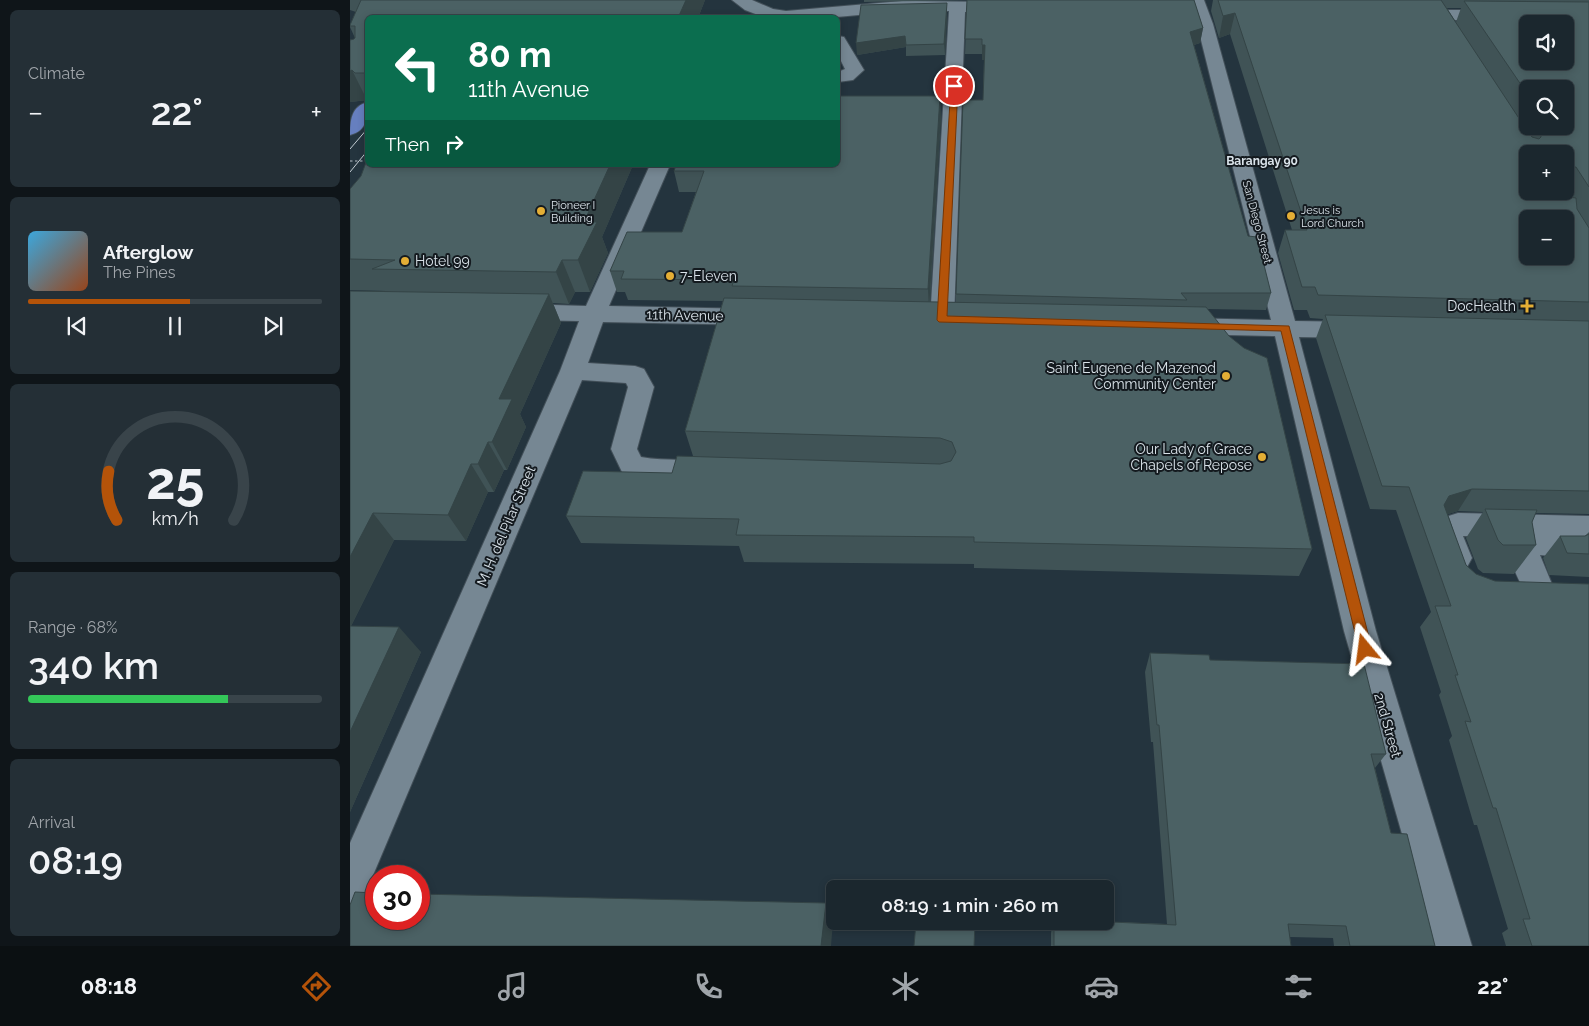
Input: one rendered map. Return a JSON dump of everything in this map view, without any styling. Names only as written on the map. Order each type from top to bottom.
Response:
[{"type":"main road","points":[[350,128],[365,110]]},
{"type":"street","points":[[740,0],[758,10],[774,15]]},
{"type":"street","points":[[1179,5],[1197,2],[1218,4]]},
{"type":"street","name":"San Diego Street","points":[[1197,2],[1285,328]]},
{"type":"street","points":[[1401,2],[1510,16]]},
{"type":"street","points":[[1437,6],[1450,31]]},
{"type":"street","points":[[942,320],[958,7]]},
{"type":"street","points":[[820,15],[871,8],[1015,7]]},
{"type":"street","points":[[840,44],[855,70],[847,76],[840,77]]},
{"type":"street","name":"M. H. del Pilar Street","points":[[350,886],[573,370],[594,314],[659,167]]},
{"type":"street","name":"11th Avenue","points":[[496,312],[773,317]]},
{"type":"street","points":[[1158,325],[1383,330]]},
{"type":"street","name":"2nd Street","points":[[1285,328],[1360,631],[1453,946]]},
{"type":"street","points":[[573,370],[635,375],[641,387],[624,449],[632,465],[656,470],[731,474]]},
{"type":"street","points":[[1468,581],[1464,577],[1446,528],[1458,524],[1589,528]]},
{"type":"street","points":[[1539,589],[1526,561],[1524,551],[1526,547],[1531,544],[1589,544]]},
{"type":"street","points":[[1510,589],[1569,590]]},
{"type":"path","points":[[350,161],[365,161]]},
{"type":"building","points":[[361,0],[686,0],[679,15],[365,15],[365,73],[350,71],[350,40],[355,38],[355,26],[350,25]]},
{"type":"building","points":[[967,0],[1194,0],[1203,28],[1190,32],[1248,236],[1257,237],[1271,293],[1181,293],[1187,300],[956,294],[963,100],[983,100],[985,45],[982,45],[982,39],[965,39]]},
{"type":"building","points":[[1218,0],[1441,0],[1519,118],[1519,135],[1530,135],[1539,139],[1541,135],[1574,135],[1574,80],[1519,80],[1519,82],[1464,1],[1589,2],[1589,187],[1576,167],[1574,167],[1574,145],[1519,145],[1519,200],[1574,200],[1574,198],[1576,198],[1577,209],[1589,228],[1589,302],[1318,295],[1315,287],[1302,287],[1285,230],[1307,230],[1235,13],[1223,16]]},
{"type":"building","points":[[947,3],[944,44],[906,45],[905,36],[856,43],[861,5]]},
{"type":"building","points":[[840,96],[940,96],[928,289],[732,286],[734,280],[621,279],[624,271],[610,271],[627,232],[682,232],[704,171],[674,171],[675,167],[840,167]]},
{"type":"building","points":[[365,165],[365,167],[609,167],[584,222],[597,222],[578,260],[562,260],[556,272],[372,269],[395,260],[350,259],[350,189],[361,176]]},
{"type":"building","points":[[350,291],[549,294],[499,399],[512,399],[492,442],[488,442],[478,464],[471,464],[448,515],[373,513],[350,557]]},
{"type":"building","points":[[724,298],[1206,307],[1229,336],[1244,348],[1267,358],[1312,549],[974,542],[974,537],[736,535],[739,519],[566,516],[583,471],[672,473],[677,456],[940,464],[951,461],[956,452],[952,442],[940,438],[685,431]]},
{"type":"building","points":[[1325,315],[1589,321],[1589,491],[1472,489],[1449,496],[1444,505],[1466,565],[1476,574],[1495,581],[1589,584],[1589,946],[1532,946],[1523,919],[1530,919],[1496,808],[1493,808],[1465,721],[1471,722],[1455,675],[1458,675],[1435,606],[1451,606],[1409,487],[1382,486]]},
{"type":"building","points":[[1485,509],[1537,510],[1532,522],[1536,545],[1503,545],[1498,540]]},
{"type":"building","points":[[1589,534],[1589,554],[1567,553],[1560,536],[1585,536]]},
{"type":"building","points":[[350,626],[399,627],[350,732]]},
{"type":"building","points":[[1150,653],[1209,655],[1210,660],[1364,664],[1386,754],[1371,754],[1391,833],[1407,834],[1435,946],[1350,946],[1346,926],[1288,924],[1291,946],[1054,946],[1054,930],[1114,930],[1114,922],[1176,925],[1159,725],[1157,725]]},
{"type":"building","points":[[355,892],[365,892],[365,930],[430,930],[430,894],[826,903],[821,946],[350,946],[350,905]]},
{"type":"building","points":[[915,930],[975,930],[974,946],[914,946]]},
{"type":"tram line","points":[[350,149],[365,132]]},
{"type":"tram line","points":[[350,172],[365,154]]},
{"type":"place","name":"Pioneer I Building","points":[[541,211]]},
{"type":"place","name":"Jesus is Lord Church","points":[[1291,216]]},
{"type":"place","name":"Hotel 99","points":[[405,261]]},
{"type":"place","name":"7-Eleven","points":[[670,276]]},
{"type":"place","name":"DocHealth","points":[[1527,306]]},
{"type":"place","name":"Saint Eugene de Mazenod Community Center","points":[[1226,376]]},
{"type":"place","name":"Our Lady of Grace Chapels of Repose","points":[[1262,457]]},
{"type":"district","name":"Barangay 90","points":[[1262,161]]},
{"type":"route","points":[[954,86],[942,320],[1285,328],[1365,649]]}]
